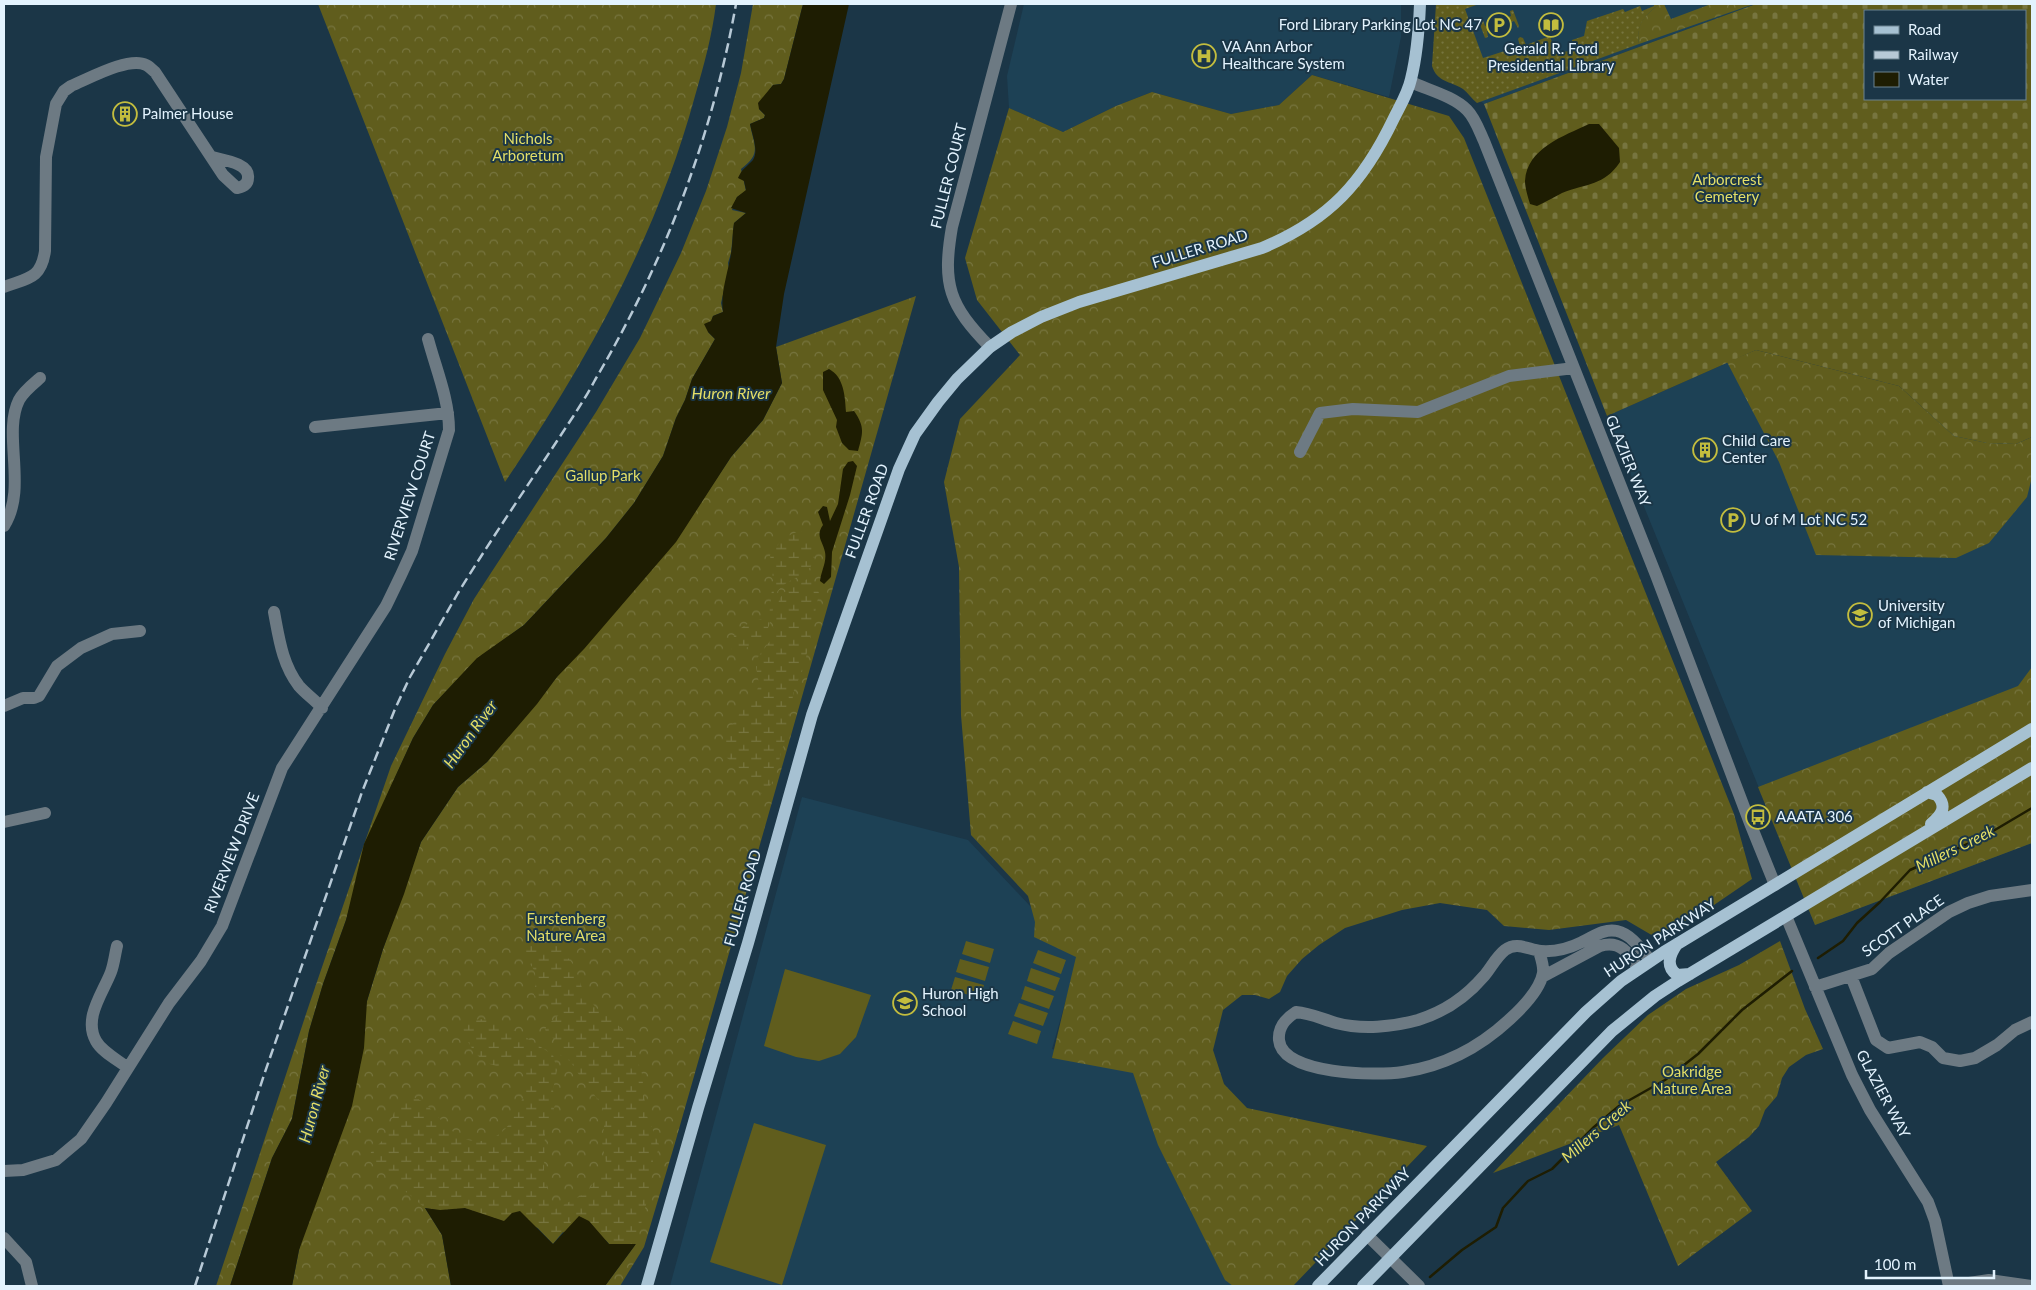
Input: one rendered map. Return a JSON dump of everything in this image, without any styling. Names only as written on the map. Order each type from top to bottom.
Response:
[{"type":"main road","name":"FULLER ROAD","points":[[647,1286],[748,943],[812,715],[899,468],[915,434],[957,379],[990,347],[1012,332],[1041,317],[1079,302],[1262,248],[1288,237],[1312,222],[1340,200],[1364,173],[1390,128],[1411,82],[1419,32],[1420,4]]},
{"type":"main road","name":"HURON PARKWAY","points":[[1318,1286],[1586,1012],[1638,968],[2032,728]]},
{"type":"main road","points":[[1363,1286],[1612,1031],[1655,996],[2032,768]]},
{"type":"main road","points":[[1912,840],[1942,813],[1943,806],[1940,798],[1935,794],[1927,792]]},
{"type":"main road","points":[[1677,944],[1669,958],[1670,968],[1677,975],[1690,974]]},
{"type":"street","name":"FULLER COURT","points":[[990,347],[972,329],[956,305],[948,278],[947,257],[952,228],[1011,4]]},
{"type":"street","points":[[4,287],[38,272],[43,264],[45,251],[46,157],[56,104],[64,91],[71,86],[125,64],[136,62],[146,65],[155,72],[180,113],[212,157]]},
{"type":"street","name":"GLAZIER WAY","points":[[1411,82],[1454,101],[1466,110],[1475,122],[1656,575],[1775,885]]},
{"type":"street","name":"RIVERVIEW COURT","points":[[401,575],[412,551],[449,430],[448,413],[428,339]]},
{"type":"street","points":[[1300,452],[1320,414],[1353,410],[1418,412],[1509,376],[1574,368]]},
{"type":"street","points":[[4,526],[13,499],[15,411],[20,398],[40,378]]},
{"type":"street","points":[[315,427],[448,413]]},
{"type":"street","name":"RIVERVIEW DRIVE","points":[[4,1171],[23,1170],[56,1160],[81,1139],[169,1003],[200,962],[222,926],[282,768],[386,606],[401,575]]},
{"type":"street","points":[[274,612],[282,654],[288,669],[300,686],[322,708]]},
{"type":"street","points":[[4,706],[24,698],[39,696],[57,666],[81,648],[112,634],[140,631]]},
{"type":"street","points":[[4,822],[45,813]]},
{"type":"street","name":"SCOTT PLACE","points":[[1815,988],[1872,968],[1889,952],[1949,912],[1968,903],[1990,896],[2032,890]]},
{"type":"street","name":"GLAZIER WAY","points":[[1786,916],[1852,1075],[1870,1110],[1928,1202],[1935,1221],[1949,1286]]},
{"type":"street","points":[[1539,951],[1543,966],[1542,977],[1532,995],[1515,1014],[1496,1032],[1470,1050],[1424,1068],[1380,1075],[1334,1071],[1297,1061],[1282,1050],[1279,1033],[1283,1023],[1296,1012],[1305,1013],[1338,1024],[1360,1026],[1392,1025],[1419,1020],[1436,1013],[1461,998],[1483,977],[1506,949],[1522,946],[1539,951],[1561,950],[1600,933],[1614,930],[1623,932],[1632,939],[1650,960]]},
{"type":"street","points":[[1542,977],[1608,943],[1623,948],[1638,968]]},
{"type":"street","points":[[118,946],[112,970],[93,1012],[93,1033],[96,1042],[128,1068]]},
{"type":"street","points":[[1851,976],[1876,1040],[1888,1048],[1920,1042],[1932,1047],[1944,1058],[1960,1061],[1975,1058],[1997,1045],[2015,1030],[2032,1022]]},
{"type":"street","points":[[1367,1236],[1419,1286]]},
{"type":"street","points":[[4,1238],[26,1262],[32,1286]]},
{"type":"street","points":[[1949,1286],[1989,1280],[2031,1286]]},
{"type":"shaded area","name":"VA Ann Arbor Healthcare System","points":[[1024,4],[1401,4],[1401,37],[1389,97],[1312,75],[1279,105],[1231,114],[1152,92],[1116,106],[1063,132],[1009,108],[1007,76]]},
{"type":"shaded area","points":[[1444,4],[1756,4],[1484,104],[1473,94]]},
{"type":"shaded area","name":"University of Michigan","points":[[1756,350],[2016,444],[2032,437],[2032,843],[1815,925],[1607,416]]},
{"type":"shaded area","name":"Huron High School","points":[[802,797],[968,840],[1078,957],[1052,1049],[1137,1068],[1288,1286],[670,1286]]},
{"type":"green space","name":"Nichols Arboretum","points":[[318,4],[716,4],[705,62],[679,149],[639,249],[616,297],[564,391],[505,482]]},
{"type":"green space","name":"Gallup Park","points":[[753,4],[803,4],[784,79],[781,84],[773,85],[762,100],[759,109],[765,115],[764,118],[750,124],[755,149],[754,154],[741,169],[746,191],[737,197],[732,210],[746,213],[734,223],[728,263],[729,269],[721,303],[723,312],[713,316],[708,332],[715,339],[692,379],[663,456],[634,503],[606,538],[524,625],[477,659],[433,705],[413,738],[367,845],[346,920],[323,984],[309,1031],[292,1119],[272,1158],[230,1286],[216,1286],[391,766],[474,599],[596,412],[640,338],[681,253],[706,191],[727,127],[741,73]]},
{"type":"green space","points":[[1436,4],[1479,4],[1465,9],[1483,58],[1520,46],[1518,39],[1520,37],[1523,38],[1526,45],[1550,36],[1558,50],[1569,51],[1572,40],[1584,36],[1587,21],[1623,9],[1625,12],[1640,6],[1642,11],[1654,6],[1654,4],[1659,4],[1650,12],[1640,26],[1639,44],[1477,103],[1463,89],[1441,78],[1434,71],[1432,66]]},
{"type":"green space","points":[[1659,4],[1664,4],[1671,19],[1711,4],[1754,4],[1639,44],[1638,31],[1642,21]]},
{"type":"green space","name":"Arborcrest Cemetery","points":[[1756,4],[2032,4],[2032,437],[2016,444],[1987,443],[1954,436],[1899,386],[1756,350],[1607,416],[1484,104]]},
{"type":"green space","points":[[1513,10],[1518,28],[1514,21],[1487,31],[1488,37],[1485,38],[1480,20],[1483,20],[1485,26],[1511,16],[1510,11]]},
{"type":"green space","points":[[1312,75],[1449,116],[1464,138],[1734,814],[1752,879],[1714,905],[1655,937],[1626,920],[1549,930],[1504,926],[1487,910],[1440,903],[1402,910],[1345,928],[1319,945],[1302,959],[1287,976],[1280,992],[1269,999],[1255,995],[1242,995],[1223,1010],[1213,1050],[1224,1084],[1247,1108],[1427,1146],[1293,1286],[1233,1286],[1225,1280],[1158,1145],[1133,1073],[1052,1058],[1076,957],[1034,937],[1035,922],[1028,896],[971,835],[961,715],[959,567],[944,482],[960,419],[1020,355],[977,300],[965,258],[1009,108],[1063,132],[1116,106],[1152,92],[1231,114],[1279,105]]},
{"type":"green space","name":"Furstenberg Nature Area","points":[[916,296],[644,1247],[620,1286],[605,1286],[635,1245],[425,1208],[442,1235],[451,1286],[292,1286],[299,1250],[367,1001],[383,949],[421,842],[458,787],[487,762],[705,496],[731,457],[763,420],[782,383],[776,347]]},
{"type":"green space","points":[[1756,350],[1899,386],[1954,436],[1987,443],[2016,444],[2032,437],[2032,477],[2027,497],[1989,543],[1956,558],[1816,555],[1779,462],[1727,362]]},
{"type":"green space","points":[[799,531],[812,540],[814,557],[812,565],[801,575],[787,583],[776,594],[772,616],[766,633],[758,641],[741,651],[732,650],[732,642],[738,631],[749,623],[769,617],[773,580],[770,555],[783,538]]},
{"type":"green space","points":[[809,578],[819,593],[804,667],[794,690],[786,736],[774,778],[767,792],[761,794],[750,778],[726,757],[724,744],[729,730],[739,714],[755,697],[759,684],[755,661],[770,641],[779,600],[783,593]]},
{"type":"green space","points":[[2032,667],[2032,843],[1815,925],[1758,787],[2018,686]]},
{"type":"green space","points":[[538,939],[549,941],[561,949],[575,967],[583,991],[597,1009],[610,1016],[630,1039],[642,1074],[646,1114],[660,1147],[653,1160],[650,1189],[636,1244],[609,1244],[589,1221],[572,1221],[553,1244],[530,1220],[512,1213],[504,1221],[465,1208],[440,1210],[425,1208],[372,1163],[370,1158],[371,1152],[387,1136],[394,1112],[403,1105],[407,1097],[416,1098],[425,1104],[451,1130],[473,1141],[493,1138],[508,1126],[526,1089],[524,1075],[521,1070],[496,1066],[483,1060],[470,1045],[463,1029],[470,1022],[479,1019],[491,1020],[521,1034],[553,1055],[557,1070],[553,1090],[555,1105],[545,1132],[544,1170],[551,1211],[587,1193],[606,1163],[602,1142],[605,1119],[601,1103],[585,1084],[570,1061],[560,1055],[556,1041],[545,1030],[547,1025],[559,1015],[556,1010],[534,995],[535,973],[525,958],[522,949],[528,942]]},
{"type":"green space","points":[[966,941],[994,949],[990,963],[962,954]]},
{"type":"green space","name":"Oakridge Nature Area","points":[[1780,941],[1805,1009],[1823,1049],[1806,1055],[1789,1067],[1782,1078],[1777,1096],[1765,1110],[1759,1126],[1749,1137],[1716,1162],[1752,1211],[1678,1266],[1619,1125],[1493,1173],[1603,1058],[1648,1015],[1686,989],[1739,965]]},
{"type":"green space","points":[[1038,950],[1066,960],[1061,974],[1033,963]]},
{"type":"green space","points":[[960,959],[989,967],[985,981],[956,972]]},
{"type":"green space","points":[[1031,968],[1060,978],[1055,991],[1027,981]]},
{"type":"green space","points":[[785,969],[871,995],[856,1037],[840,1054],[819,1061],[796,1057],[764,1046]]},
{"type":"green space","points":[[955,977],[984,985],[980,998],[951,990]]},
{"type":"green space","points":[[1025,986],[1054,996],[1049,1009],[1021,999]]},
{"type":"green space","points":[[1019,1003],[1048,1013],[1043,1026],[1014,1016]]},
{"type":"green space","points":[[1013,1021],[1041,1031],[1037,1044],[1008,1034]]},
{"type":"green space","points":[[754,1123],[826,1145],[782,1285],[710,1262]]},
{"type":"water","name":"Huron River","points":[[803,4],[849,4],[784,294],[776,347],[782,383],[763,420],[731,457],[676,542],[584,649],[557,677],[537,704],[487,762],[458,787],[421,842],[383,949],[367,1001],[364,1048],[352,1106],[299,1250],[292,1286],[230,1286],[272,1158],[292,1119],[309,1031],[323,984],[346,920],[364,844],[413,738],[433,705],[477,658],[524,625],[606,538],[634,503],[663,456],[692,379],[715,339],[708,332],[704,324],[711,321],[713,316],[723,312],[723,290],[732,250],[734,223],[746,213],[731,208],[737,197],[746,190],[744,181],[738,178],[755,156],[750,124],[764,118],[765,115],[759,109],[758,103],[773,85],[781,84],[784,79]]},
{"type":"water","points":[[1589,124],[1599,124],[1619,148],[1620,162],[1608,176],[1601,180],[1562,193],[1537,206],[1530,204],[1525,181],[1527,170],[1532,160],[1548,145]]},
{"type":"water","points":[[829,369],[834,372],[841,382],[846,412],[854,411],[860,421],[862,434],[858,451],[849,450],[842,443],[836,427],[837,420],[823,390],[823,372]]},
{"type":"water","points":[[853,461],[857,466],[832,552],[831,577],[824,584],[820,581],[825,563],[824,548],[820,535],[823,525],[818,512],[823,506],[827,507],[830,521],[838,504],[843,469],[848,462]]},
{"type":"water","points":[[425,1208],[440,1210],[465,1208],[504,1221],[512,1213],[520,1211],[553,1244],[579,1216],[589,1221],[609,1244],[636,1244],[605,1286],[451,1286],[442,1235]]},
{"type":"waterway","name":"Millers Creek","points":[[1818,958],[1843,941],[1857,923],[1910,870],[1983,837],[2032,808]]},
{"type":"waterway","name":"Millers Creek","points":[[1430,1277],[1462,1250],[1496,1227],[1503,1208],[1528,1181],[1552,1169],[1594,1127],[1619,1106],[1665,1080],[1698,1054],[1742,1010],[1792,971]]},
{"type":"railway","points":[[195,1286],[264,1075],[362,792],[395,709],[410,677],[458,593],[582,403],[643,291],[664,245],[699,151],[714,103],[736,4]]},
{"type":"place","name":"Ford Library Parking Lot NC 47","points":[[1499,25]]},
{"type":"place","name":"Gerald R. Ford Presidential Library","points":[[1551,25]]},
{"type":"place","name":"VA Ann Arbor Healthcare System","points":[[1204,56]]},
{"type":"place","name":"Palmer House","points":[[125,114]]},
{"type":"place","name":"Child Care Center","points":[[1705,450]]},
{"type":"place","name":"U of M Lot NC 52","points":[[1733,520]]},
{"type":"place","name":"University of Michigan","points":[[1860,615]]},
{"type":"place","name":"AAATA 306","points":[[1758,817]]},
{"type":"place","name":"Huron High School","points":[[905,1003]]}]
